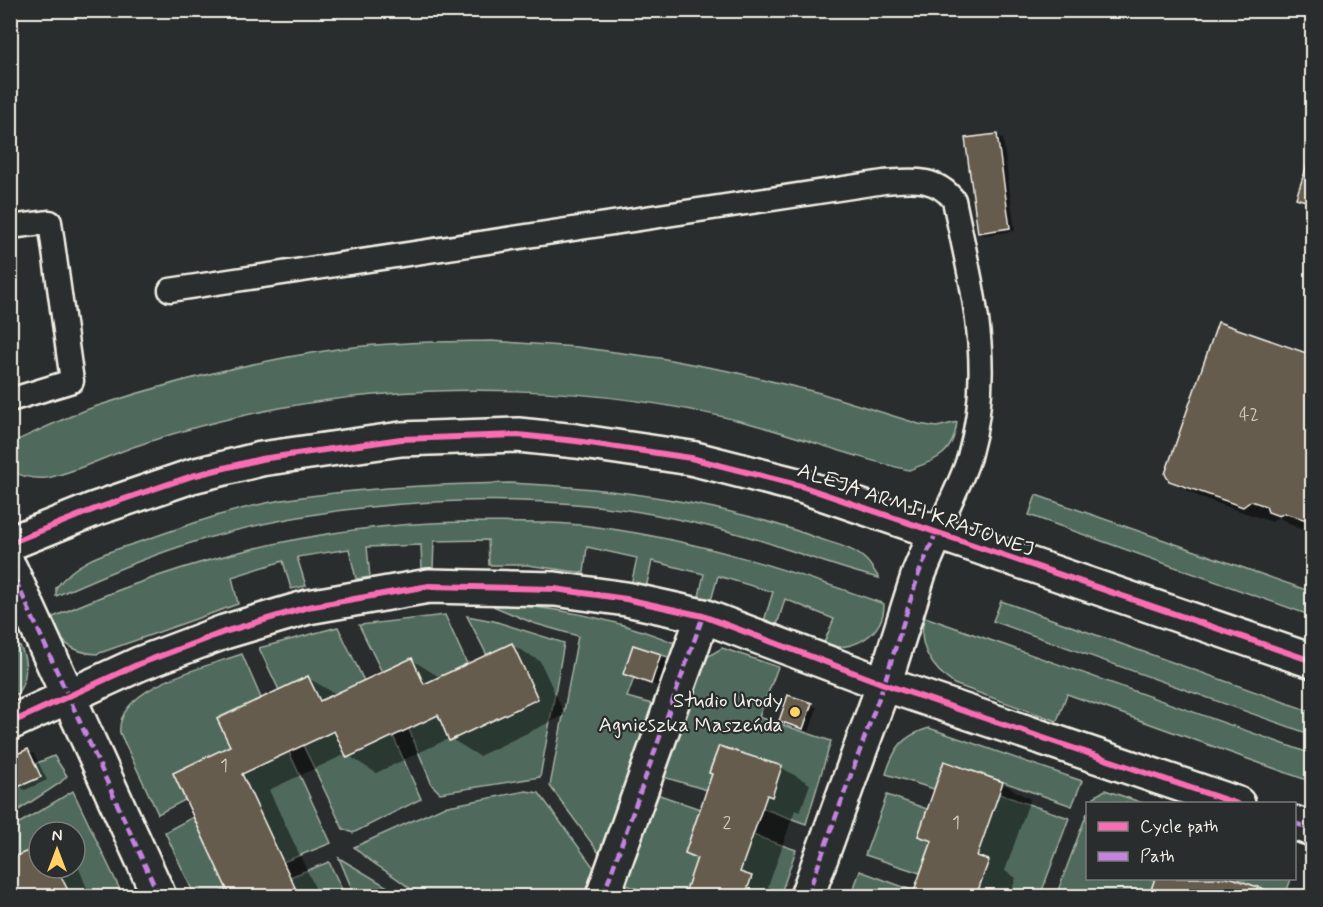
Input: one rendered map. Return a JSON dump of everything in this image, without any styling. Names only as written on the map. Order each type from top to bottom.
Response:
[{"type":"street","name":"ALEJA ARMII KRAJOWEJ","points":[[10,543],[192,476],[261,459],[401,439],[486,435],[576,441],[691,458],[801,486],[1312,661]]},
{"type":"street","points":[[807,897],[884,684],[919,573],[936,533]]},
{"type":"street","points":[[10,568],[159,897]]},
{"type":"street","points":[[10,723],[139,664],[224,632],[308,607],[429,586],[555,589],[626,599],[703,616],[884,684],[1232,802]]},
{"type":"street","points":[[603,897],[703,616]]},
{"type":"street","points":[[1296,824],[1312,829]]},
{"type":"lane","points":[[170,290],[884,182],[917,180],[933,182],[945,189],[954,200],[981,344],[980,384],[968,459],[936,533]]},
{"type":"lane","points":[[10,227],[50,222],[72,381],[10,400]]},
{"type":"green space","points":[[491,341],[577,347],[660,358],[734,372],[820,393],[919,424],[937,427],[957,422],[955,433],[948,449],[936,459],[909,470],[744,422],[633,400],[515,391],[398,393],[340,399],[249,414],[159,438],[67,473],[46,478],[27,477],[11,470],[11,443],[94,407],[184,380],[275,359],[337,349],[433,342]]},
{"type":"green space","points":[[510,483],[628,493],[745,515],[850,549],[866,560],[879,578],[841,568],[750,537],[657,515],[546,502],[429,502],[370,507],[257,525],[166,551],[56,596],[56,588],[64,578],[84,563],[118,549],[229,512],[282,500],[367,490]]},
{"type":"green space","points":[[1036,495],[1312,592],[1312,616],[1029,515]]},
{"type":"green space","points":[[464,522],[580,525],[671,540],[778,568],[884,604],[883,615],[879,625],[872,633],[855,644],[834,647],[823,645],[834,619],[785,599],[777,625],[764,621],[773,592],[718,576],[710,604],[698,601],[704,574],[652,561],[646,588],[631,585],[637,558],[587,547],[584,573],[527,565],[489,565],[488,540],[434,541],[433,570],[422,569],[421,545],[367,547],[370,577],[356,579],[349,549],[297,557],[306,586],[291,589],[283,561],[232,577],[238,604],[97,654],[81,651],[67,644],[57,633],[51,618],[151,578],[253,549],[357,530],[410,524]]},
{"type":"green space","points":[[1001,601],[1312,712],[1312,735],[993,621]]},
{"type":"green space","points":[[515,605],[558,610],[600,619],[682,646],[677,660],[633,645],[624,674],[634,678],[627,697],[656,705],[601,856],[550,786],[578,636],[533,623],[493,606]]},
{"type":"green space","points":[[445,615],[467,664],[424,684],[412,658],[382,672],[359,625]]},
{"type":"green space","points":[[467,616],[494,621],[564,643],[540,777],[440,793],[432,785],[409,729],[438,715],[450,741],[538,699],[512,643],[487,655]]},
{"type":"green space","points":[[925,617],[1312,754],[1312,782],[1067,694],[1057,721],[954,684],[933,664],[924,647],[922,637]]},
{"type":"green space","points":[[338,627],[364,681],[320,701],[308,676],[279,690],[259,648]]},
{"type":"green space","points":[[11,638],[22,650],[26,668],[18,693],[11,698]]},
{"type":"green space","points":[[722,648],[778,667],[759,717],[831,741],[806,824],[762,808],[767,795],[772,796],[782,766],[719,746],[709,772],[712,774],[707,790],[657,775],[697,663]]},
{"type":"green space","points":[[242,654],[261,698],[217,718],[230,746],[173,773],[185,800],[158,814],[120,733],[122,717],[132,703],[147,691],[166,681]]},
{"type":"green space","points":[[929,728],[1082,781],[1072,806],[944,761],[934,789],[886,774],[900,744],[912,735]]},
{"type":"green space","points":[[334,731],[347,758],[393,736],[421,799],[353,833],[343,829],[303,745]]},
{"type":"green space","points":[[289,752],[331,843],[283,862],[242,774]]},
{"type":"green space","points":[[54,756],[67,776],[11,815],[11,783],[15,781],[18,787],[41,777],[35,764]]},
{"type":"green space","points":[[1105,790],[1140,802],[1092,802],[1094,797]]},
{"type":"green space","points":[[73,791],[87,820],[27,820],[27,852],[11,858],[11,828]]},
{"type":"green space","points":[[526,791],[539,793],[594,868],[596,874],[589,896],[418,896],[354,847],[443,807]]},
{"type":"green space","points":[[651,792],[700,809],[685,852],[697,858],[684,896],[658,896],[618,882]]},
{"type":"green space","points":[[999,794],[1069,818],[1040,896],[976,896],[989,861],[977,856]]},
{"type":"green space","points":[[887,795],[927,809],[918,836],[932,841],[920,873],[865,855]]},
{"type":"green space","points":[[1086,816],[1086,880],[1155,880],[1149,896],[1056,896]]},
{"type":"green space","points":[[193,817],[227,889],[211,896],[195,896],[165,832]]},
{"type":"green space","points":[[87,820],[123,896],[71,896],[63,880],[87,880]]},
{"type":"green space","points":[[753,835],[796,850],[780,896],[745,896],[752,877],[740,872]]},
{"type":"green space","points":[[339,858],[400,896],[385,896],[378,890],[355,896]]},
{"type":"green space","points":[[329,862],[345,896],[299,896],[290,877]]},
{"type":"green space","points":[[860,871],[914,891],[912,896],[851,896]]},
{"type":"green space","points":[[1235,880],[1291,880],[1285,896]]},
{"type":"building","points":[[997,134],[1010,228],[978,233],[965,138]]},
{"type":"building","points":[[1312,150],[1312,203],[1296,198]]},
{"type":"building","points":[[1218,322],[1312,355],[1312,531],[1309,530],[1307,520],[1284,513],[1279,516],[1268,512],[1266,506],[1251,501],[1243,507],[1169,481],[1165,474]]},
{"type":"building","points":[[512,643],[538,699],[449,741],[438,715],[347,758],[334,731],[242,774],[299,896],[230,896],[173,773],[230,746],[217,719],[308,676],[320,701],[412,658],[424,684]]},
{"type":"building","points":[[633,645],[661,654],[651,684],[623,674]]},
{"type":"building","name":"Studio Urody Agnieszka Maszeńda","points":[[788,695],[812,703],[803,729],[779,721]]},
{"type":"building","points":[[719,746],[782,766],[772,797],[767,795],[740,872],[752,876],[745,896],[684,896],[697,858],[685,853],[712,774],[709,773]]},
{"type":"building","points":[[28,749],[41,777],[18,787],[10,772],[10,757]]},
{"type":"building","points":[[944,761],[1003,782],[977,856],[989,860],[976,896],[912,896],[932,841],[918,836]]},
{"type":"building","points":[[27,852],[27,880],[63,880],[71,896],[10,896],[10,858]]},
{"type":"building","points":[[1154,880],[1238,880],[1283,896],[1149,896]]},
{"type":"marked path","points":[[807,896],[884,684],[919,573],[936,533]]},
{"type":"marked path","points":[[10,568],[159,896]]},
{"type":"marked path","points":[[603,896],[703,616]]},
{"type":"marked path","points":[[1296,824],[1312,829]]},
{"type":"cycle path","points":[[10,543],[95,509],[192,476],[261,459],[401,439],[518,435],[691,458],[801,486],[1312,661]]},
{"type":"cycle path","points":[[10,723],[139,664],[224,632],[308,607],[429,586],[555,589],[626,599],[703,616],[884,684],[1232,802]]},
{"type":"place","name":"Studio Urody Agnieszka Maszeńda","points":[[795,712]]}]
